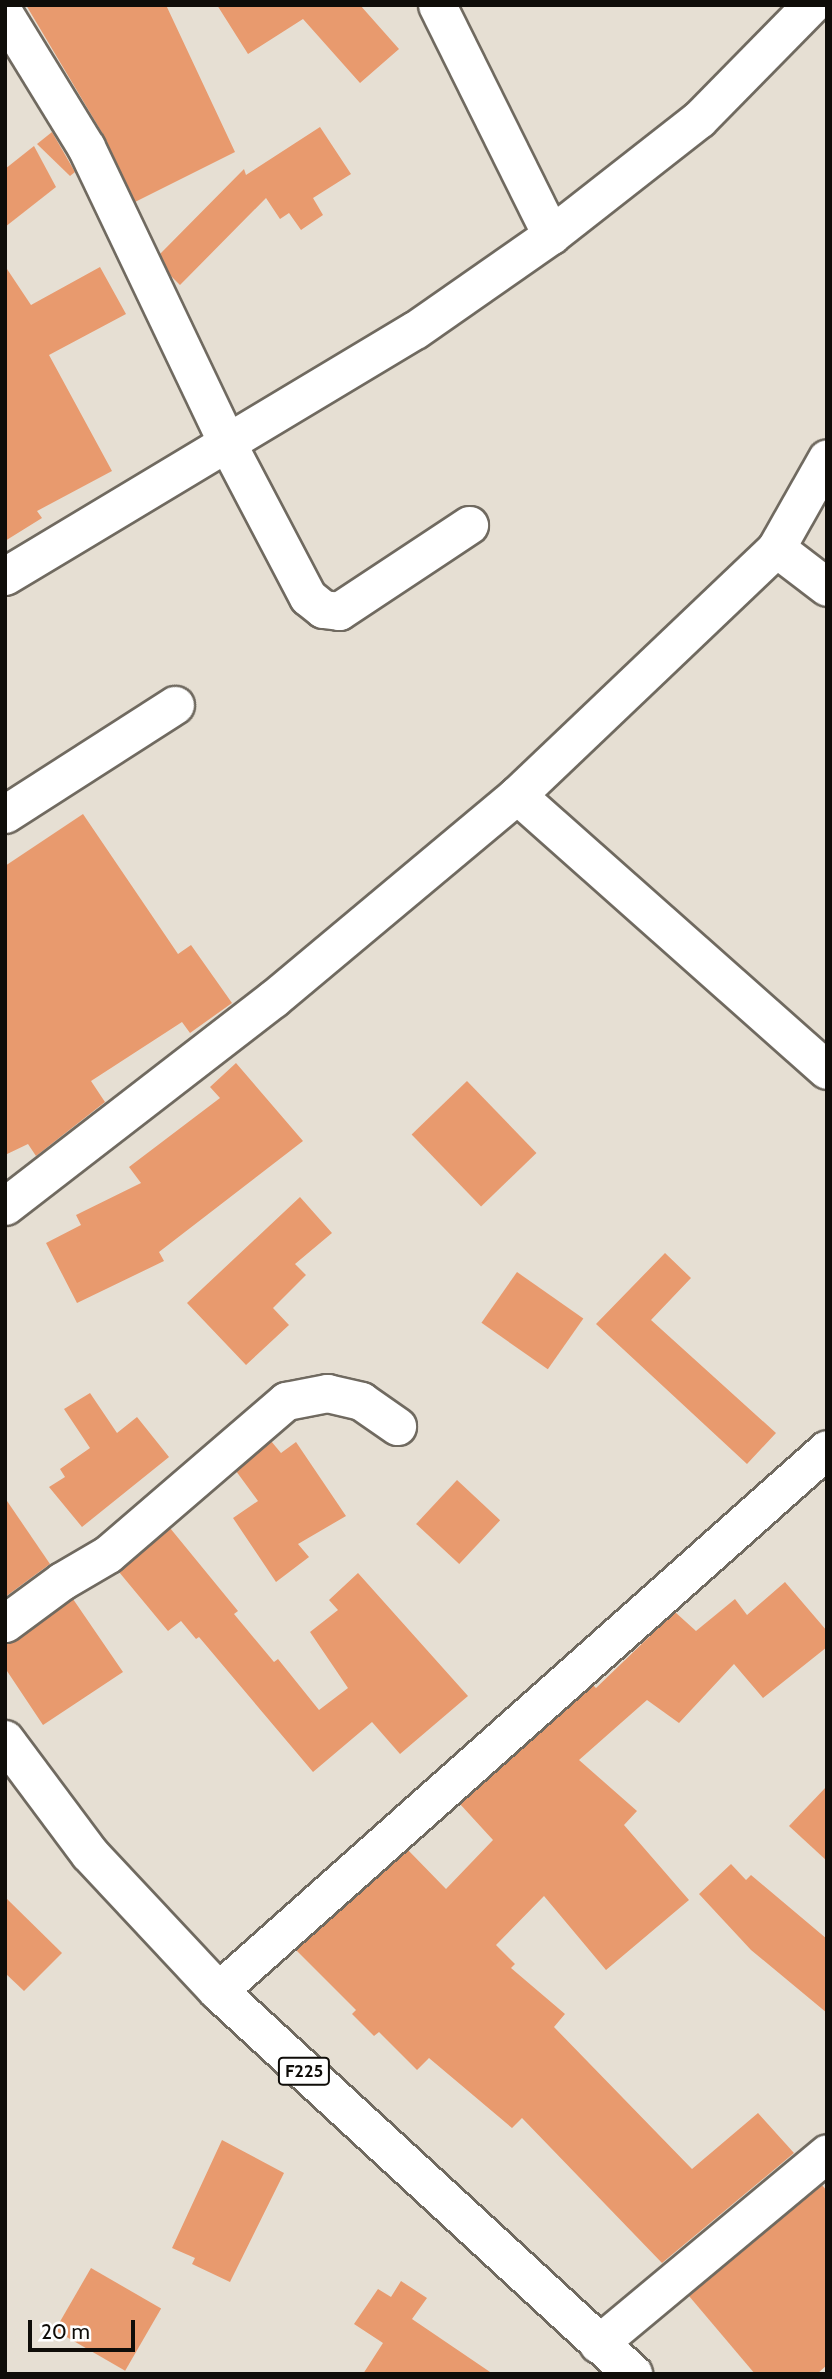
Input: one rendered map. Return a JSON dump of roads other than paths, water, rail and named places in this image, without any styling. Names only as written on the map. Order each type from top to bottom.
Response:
[{"type":"main road","name":"F225","points":[[5,1740],[90,1854],[218,1991],[633,2374]]},
{"type":"street","points":[[437,5],[551,235]]},
{"type":"street","points":[[5,576],[415,330],[551,235],[699,120],[811,5]]},
{"type":"street","points":[[5,15],[86,147],[227,443],[308,597],[323,609],[339,611],[469,525]]},
{"type":"street","points":[[5,1206],[273,999],[517,795],[775,548],[827,458]]},
{"type":"street","points":[[775,548],[827,587]]},
{"type":"street","points":[[5,814],[176,705]]},
{"type":"street","points":[[517,795],[827,1070]]},
{"type":"street","points":[[5,1623],[62,1581],[108,1554],[286,1401],[327,1393],[361,1401],[397,1426]]},
{"type":"street","points":[[218,1991],[827,1449]]},
{"type":"street","points":[[598,2344],[827,2153]]}]
